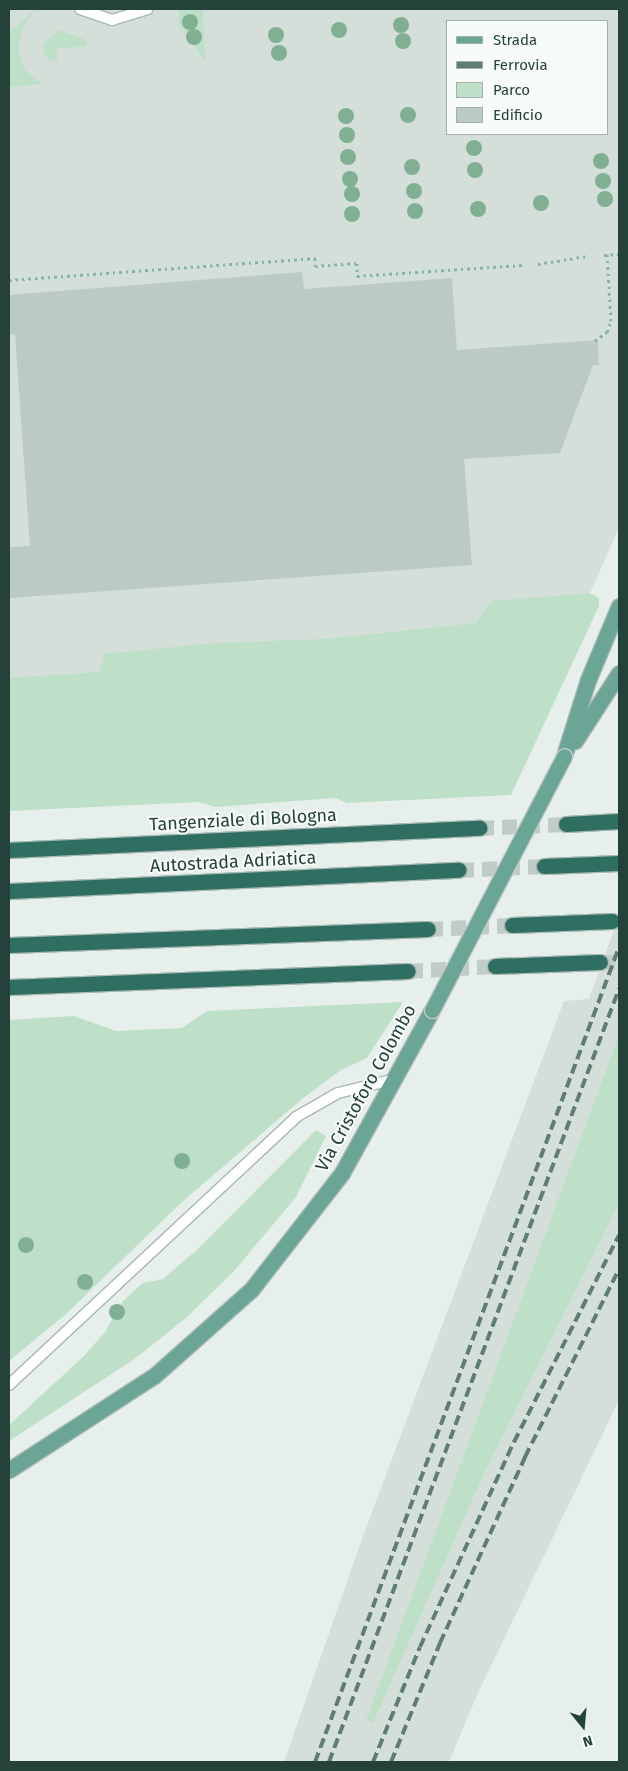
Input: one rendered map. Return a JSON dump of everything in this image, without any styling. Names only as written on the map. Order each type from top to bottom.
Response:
[{"type":"highway","points":[[566,824],[619,821]]},
{"type":"highway","name":"Tangenziale di Bologna","points":[[9,850],[479,828]]},
{"type":"highway","points":[[9,842],[114,845]]},
{"type":"highway","points":[[544,866],[619,863]]},
{"type":"highway","name":"Autostrada Adriatica","points":[[9,891],[459,870]]},
{"type":"highway","points":[[512,925],[612,921]]},
{"type":"highway","points":[[9,945],[428,929]]},
{"type":"highway","points":[[494,966],[600,962]]},
{"type":"highway","points":[[9,988],[408,971]]},
{"type":"main road","name":"Via Cristoforo Colombo","points":[[564,756],[588,680],[619,606]]},
{"type":"main road","name":"Via Cristoforo Colombo","points":[[9,1470],[154,1376],[251,1290],[342,1174],[396,1078],[564,756],[619,673]]},
{"type":"lane","points":[[80,9],[112,20],[147,9]]},
{"type":"lane","points":[[9,1386],[296,1117],[338,1093],[396,1078]]},
{"type":"path","points":[[595,341],[607,332],[611,321],[606,255],[619,254]]},
{"type":"path","points":[[538,264],[587,256]]},
{"type":"path","points":[[9,280],[315,258],[315,266],[357,263],[357,276],[523,265]]},
{"type":"shaded area","points":[[9,9],[619,9],[619,528],[590,593],[9,788]]},
{"type":"shaded area","points":[[619,916],[619,1400],[477,1695],[449,1762],[284,1762],[363,1536],[564,1001],[589,999]]},
{"type":"green space","points":[[36,9],[41,9],[33,13],[22,30],[18,48],[25,70],[42,84],[10,87],[9,32]]},
{"type":"green space","points":[[179,9],[203,9],[205,62],[179,24]]},
{"type":"green space","points":[[58,30],[87,40],[87,46],[57,49],[58,62],[49,60],[44,54],[44,44]]},
{"type":"green space","points":[[590,593],[599,598],[599,606],[511,795],[347,803],[336,798],[215,807],[199,802],[9,811],[9,678],[99,672],[104,654],[214,643],[324,639],[476,623],[491,601]]},
{"type":"green space","points":[[403,1002],[367,1058],[341,1070],[302,1099],[182,1202],[65,1315],[9,1361],[9,1020],[74,1016],[116,1031],[182,1028],[207,1011]]},
{"type":"green space","points":[[619,1035],[619,1203],[487,1467],[373,1723],[366,1720]]},
{"type":"green space","points":[[316,1130],[326,1136],[296,1197],[235,1270],[186,1318],[136,1358],[9,1441],[9,1425],[84,1356],[105,1332],[123,1301],[143,1283],[163,1279],[198,1249]]},
{"type":"building","points":[[302,272],[304,289],[452,278],[457,350],[598,340],[599,365],[593,365],[560,453],[464,459],[472,565],[9,598],[9,547],[30,546],[15,334],[9,335],[9,295]]},
{"type":"tunnel","points":[[479,828],[566,824]]},
{"type":"tunnel","points":[[459,870],[544,866]]},
{"type":"tunnel","points":[[428,929],[512,925]]},
{"type":"tunnel","points":[[600,962],[619,962]]},
{"type":"tunnel","points":[[408,971],[495,966]]},
{"type":"railway","points":[[315,1762],[619,947]]},
{"type":"railway","points":[[329,1762],[619,989]]},
{"type":"railway","points":[[373,1762],[420,1647],[514,1442],[619,1235]]},
{"type":"railway","points":[[391,1762],[440,1643],[525,1457],[619,1269]]}]
